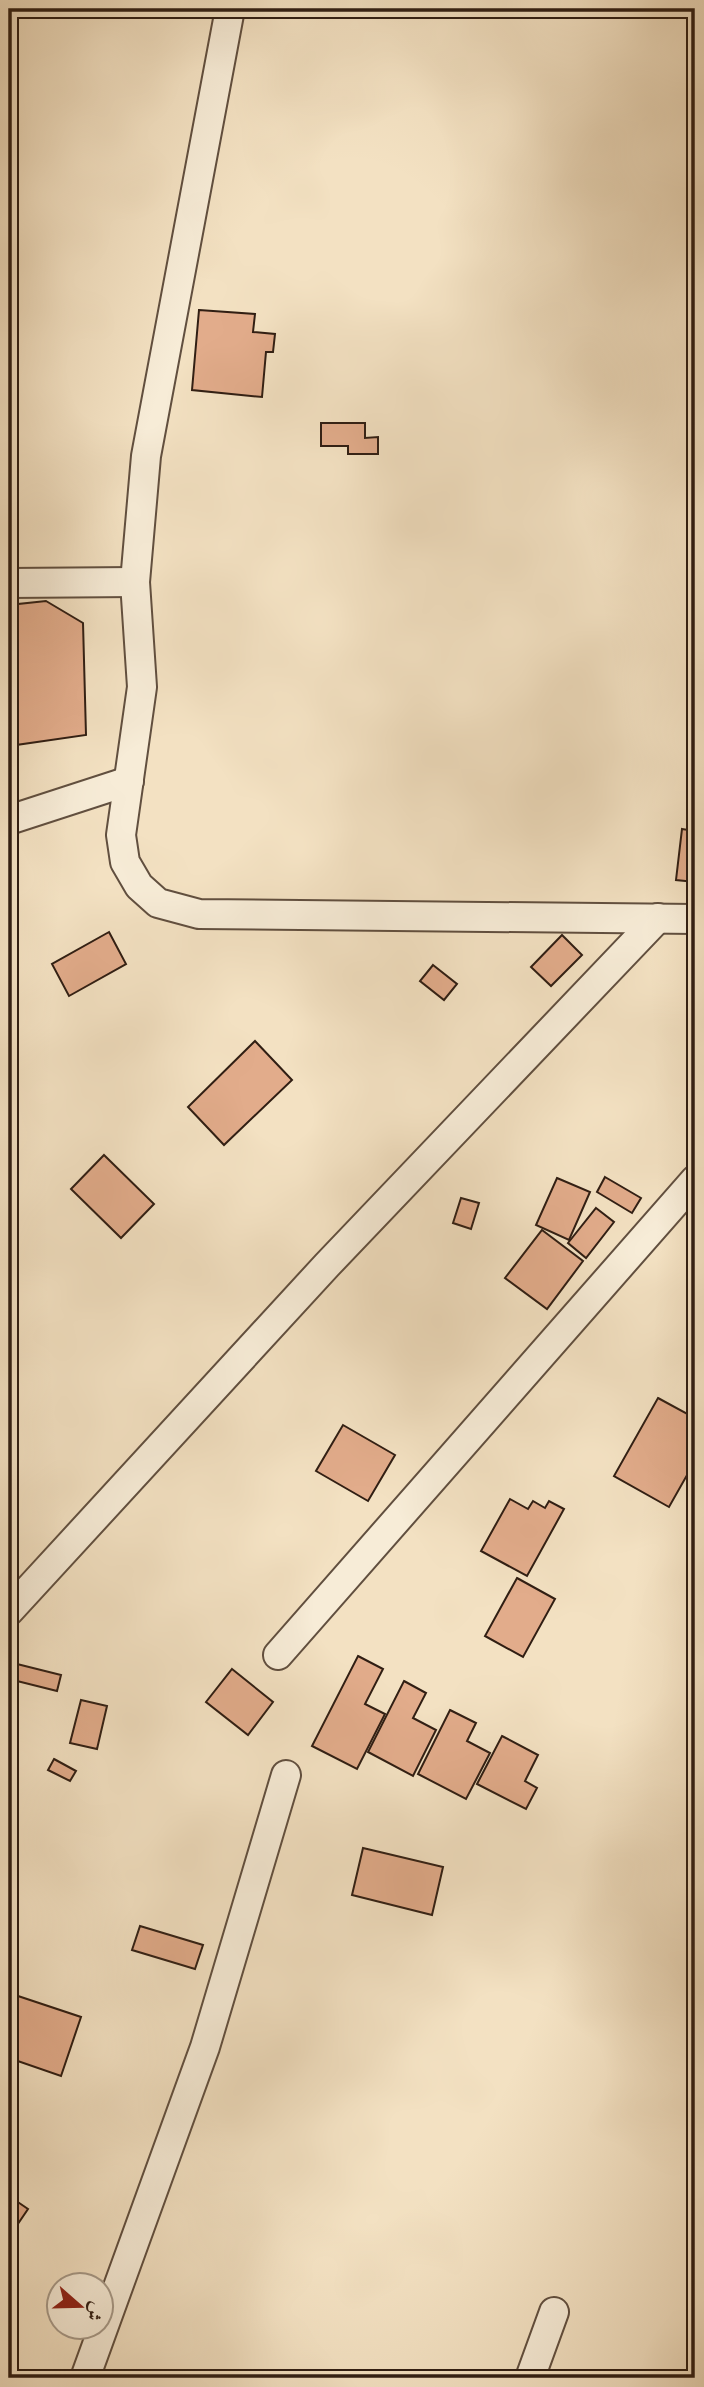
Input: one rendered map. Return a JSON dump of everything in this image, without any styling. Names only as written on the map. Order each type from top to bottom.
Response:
[{"type":"street","points":[[230,9],[146,456],[135,582],[142,687],[121,835],[125,862],[139,886],[158,903],[199,914],[695,919]]},
{"type":"street","points":[[9,583],[135,582]]},
{"type":"street","points":[[9,820],[129,781]]},
{"type":"street","points":[[9,1611],[327,1265],[658,918]]},
{"type":"street","points":[[278,1655],[695,1180]]},
{"type":"street","points":[[85,2378],[205,2047],[286,1775]]},
{"type":"street","points":[[530,2378],[554,2312]]},
{"type":"building","points":[[199,310],[255,314],[253,332],[275,334],[273,352],[266,352],[262,397],[192,390]]},
{"type":"building","points":[[321,423],[365,423],[365,438],[378,437],[378,454],[348,454],[348,446],[321,446]]},
{"type":"building","points":[[46,601],[83,623],[86,735],[9,746],[9,605]]},
{"type":"building","points":[[682,829],[695,831],[695,882],[676,880]]},
{"type":"building","points":[[109,932],[126,964],[69,996],[52,964]]},
{"type":"building","points":[[562,935],[582,955],[551,986],[531,967]]},
{"type":"building","points":[[433,965],[457,984],[444,1000],[420,981]]},
{"type":"building","points":[[255,1041],[292,1080],[224,1145],[188,1107]]},
{"type":"building","points":[[104,1155],[154,1204],[121,1238],[71,1189]]},
{"type":"building","points":[[605,1177],[641,1198],[632,1213],[597,1192]]},
{"type":"building","points":[[557,1178],[590,1192],[569,1240],[536,1225]]},
{"type":"building","points":[[461,1198],[479,1203],[471,1229],[453,1223]]},
{"type":"building","points":[[596,1208],[614,1222],[586,1258],[568,1243]]},
{"type":"building","points":[[542,1230],[583,1261],[547,1309],[505,1278]]},
{"type":"building","points":[[658,1398],[695,1418],[695,1461],[669,1507],[614,1476]]},
{"type":"building","points":[[343,1425],[395,1455],[368,1501],[316,1471]]},
{"type":"building","points":[[510,1499],[528,1509],[533,1501],[545,1508],[549,1501],[564,1509],[527,1576],[481,1551]]},
{"type":"building","points":[[517,1578],[555,1599],[523,1657],[485,1636]]},
{"type":"building","points":[[358,1656],[383,1669],[365,1704],[385,1714],[357,1769],[312,1746]]},
{"type":"building","points":[[13,1663],[61,1675],[57,1691],[9,1679]]},
{"type":"building","points":[[232,1669],[273,1702],[248,1735],[206,1702]]},
{"type":"building","points":[[404,1681],[426,1693],[413,1718],[436,1730],[413,1776],[368,1752]]},
{"type":"building","points":[[81,1700],[107,1706],[97,1749],[70,1743]]},
{"type":"building","points":[[450,1710],[476,1723],[467,1741],[490,1753],[466,1799],[418,1774]]},
{"type":"building","points":[[502,1736],[538,1755],[525,1781],[537,1788],[526,1809],[477,1784]]},
{"type":"building","points":[[54,1759],[76,1771],[70,1781],[48,1770]]},
{"type":"building","points":[[363,1848],[443,1867],[432,1915],[352,1895]]},
{"type":"building","points":[[140,1926],[203,1945],[195,1969],[132,1950]]},
{"type":"building","points":[[9,1993],[81,2017],[61,2076],[9,2058]]},
{"type":"building","points":[[9,2196],[28,2209],[9,2237]]}]
